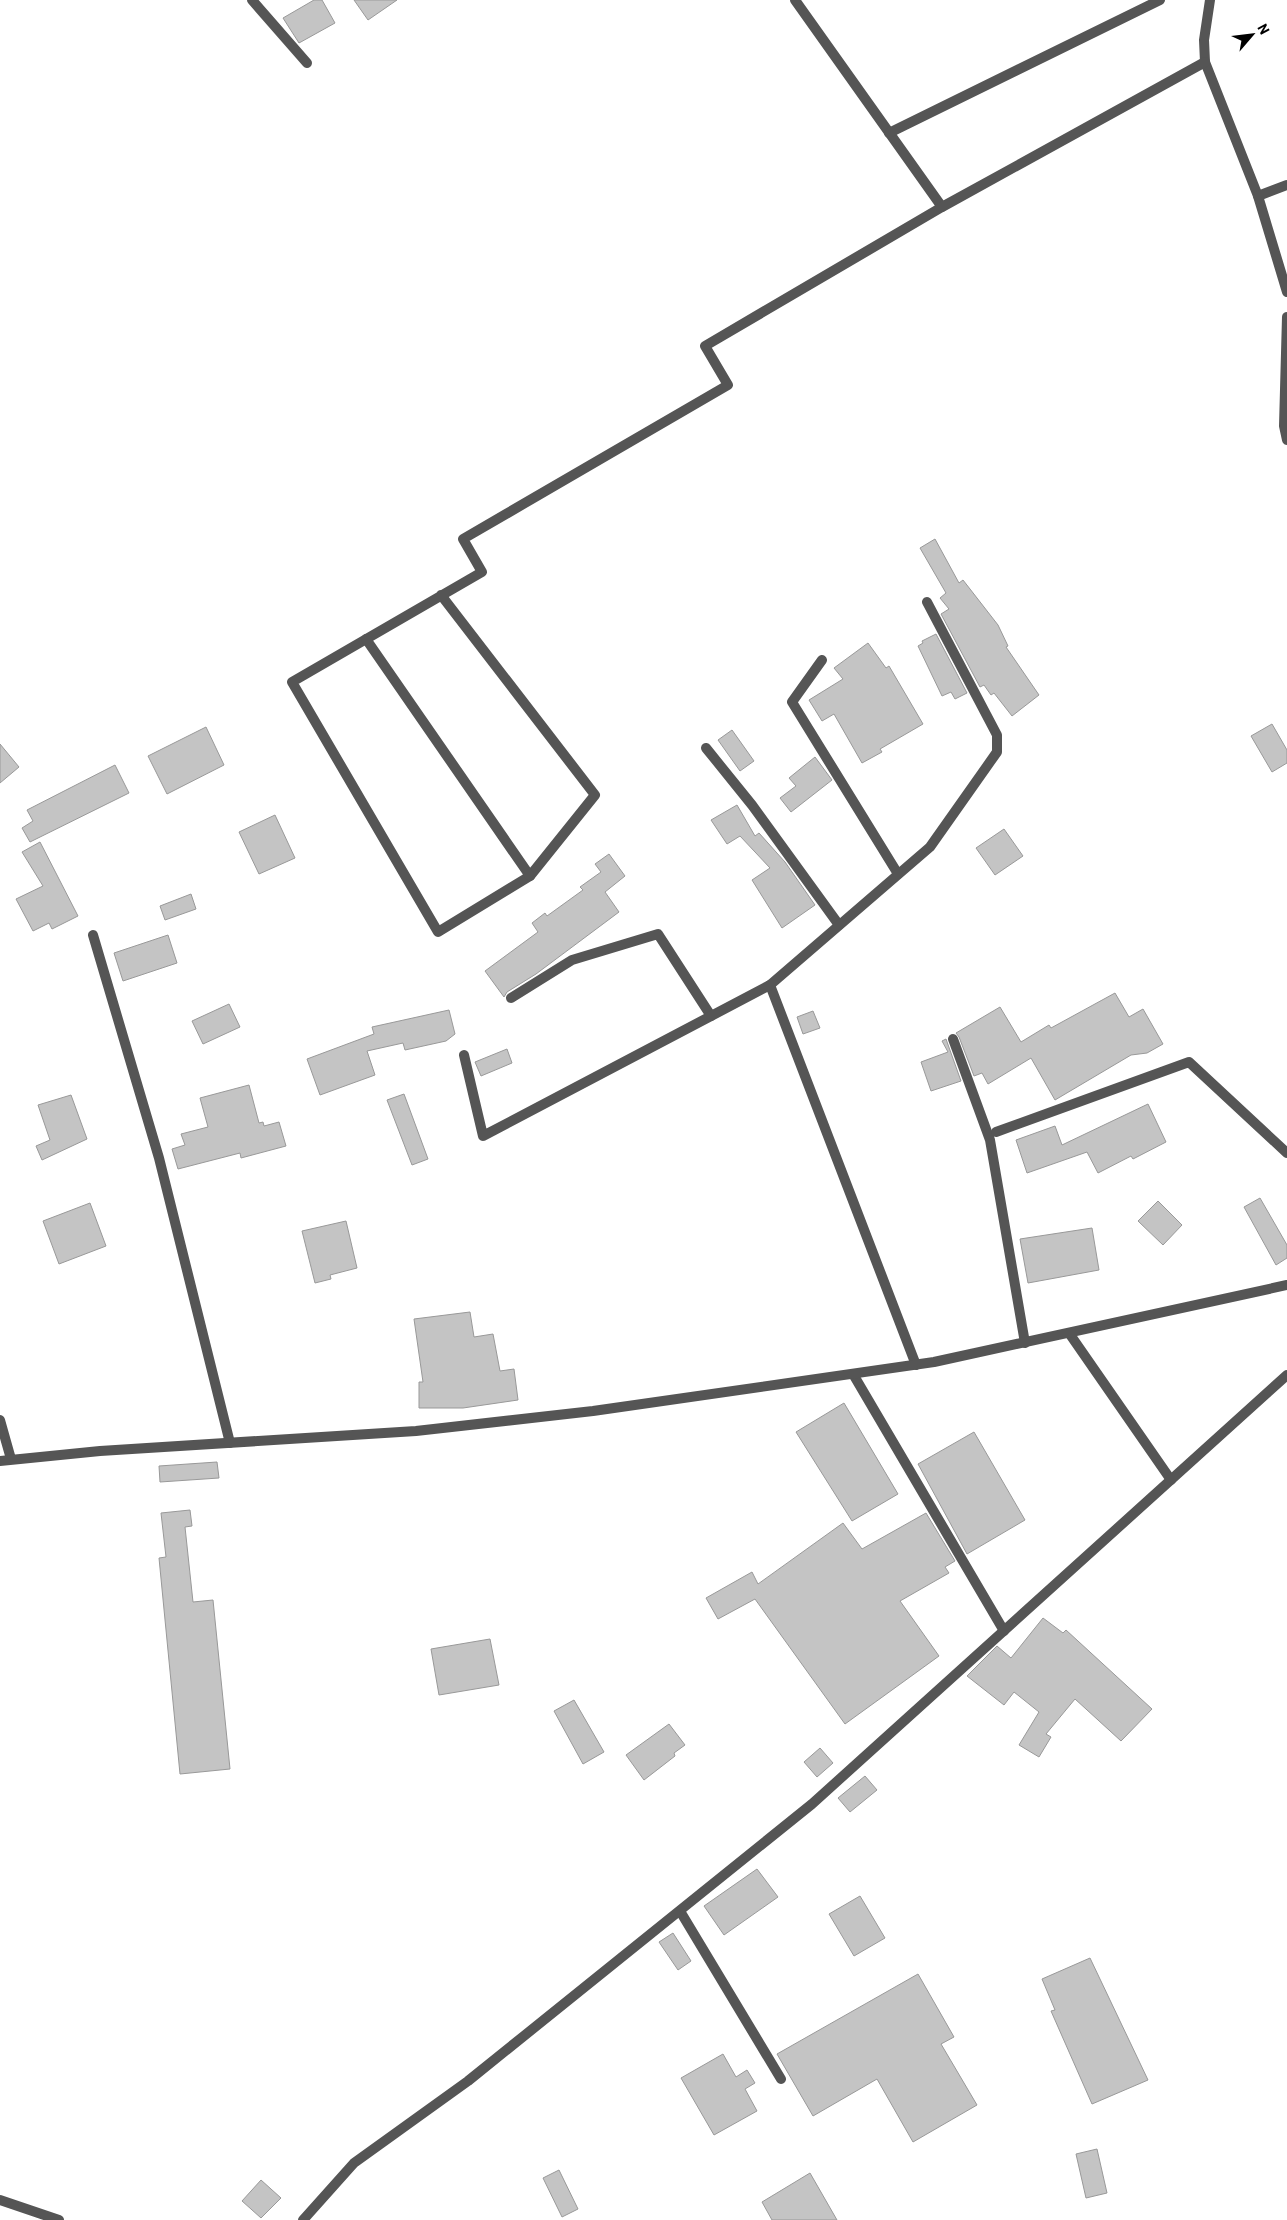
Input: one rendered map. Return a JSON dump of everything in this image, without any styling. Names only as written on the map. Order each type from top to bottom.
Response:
[{"type":"street","points":[[252,0],[307,63]]},
{"type":"street","points":[[795,0],[942,207]]},
{"type":"street","points":[[889,133],[1160,0]]},
{"type":"street","points":[[1210,0],[1204,40],[1205,62],[1258,196],[1287,292]]},
{"type":"street","points":[[441,595],[595,795],[530,876],[438,932],[292,682],[441,595],[482,572],[463,539],[728,385],[705,346],[942,207],[1205,62]]},
{"type":"street","points":[[1258,196],[1287,185]]},
{"type":"street","points":[[1287,317],[1284,426],[1287,440]]},
{"type":"street","points":[[464,1055],[483,1136],[770,985],[930,847],[997,752],[997,735],[927,602]]},
{"type":"street","points":[[366,639],[530,876]]},
{"type":"street","points":[[822,660],[792,702],[898,874]]},
{"type":"street","points":[[706,748],[752,805],[839,925]]},
{"type":"street","points":[[511,998],[572,960],[658,934],[711,1016]]},
{"type":"street","points":[[93,935],[159,1158],[230,1443]]},
{"type":"street","points":[[770,985],[916,1365]]},
{"type":"street","points":[[953,1039],[990,1140],[1025,1343]]},
{"type":"street","points":[[996,1132],[1189,1062],[1287,1154]]},
{"type":"street","points":[[0,1461],[100,1451],[416,1431],[593,1411],[916,1365],[1287,1285]]},
{"type":"street","points":[[1069,1333],[1171,1480]]},
{"type":"street","points":[[852,1374],[1004,1631]]},
{"type":"street","points":[[304,2220],[354,2163],[468,2081],[812,1804],[1287,1375]]},
{"type":"street","points":[[0,1420],[11,1460]]},
{"type":"street","points":[[680,1911],[781,2079]]},
{"type":"street","points":[[0,2200],[59,2220]]},
{"type":"building","points":[[314,0],[322,0],[335,23],[299,43],[283,18]]},
{"type":"building","points":[[354,0],[397,0],[368,20]]},
{"type":"building","points":[[935,539],[959,583],[963,580],[998,625],[1008,646],[1006,647],[1039,695],[1012,716],[994,693],[991,695],[984,685],[980,687],[941,614],[949,609],[940,598],[946,593],[920,548]]},
{"type":"building","points":[[936,634],[967,693],[955,699],[951,692],[942,696],[918,646],[923,643],[922,641]]},
{"type":"building","points":[[868,643],[886,668],[889,666],[923,724],[880,749],[882,752],[862,763],[834,714],[822,721],[809,700],[843,679],[834,668]]},
{"type":"building","points":[[1272,724],[1287,750],[1287,763],[1272,772],[1251,736]]},
{"type":"building","points":[[206,727],[224,765],[167,794],[148,756]]},
{"type":"building","points":[[732,730],[754,761],[740,771],[718,740]]},
{"type":"building","points":[[0,744],[19,767],[0,783]]},
{"type":"building","points":[[815,757],[832,780],[791,812],[780,798],[796,786],[789,778]]},
{"type":"building","points":[[115,765],[129,793],[30,842],[22,828],[33,821],[27,810]]},
{"type":"building","points":[[737,805],[755,836],[759,833],[785,862],[815,905],[782,928],[752,880],[770,868],[740,836],[727,844],[711,820]]},
{"type":"building","points":[[275,815],[295,858],[259,874],[239,832]]},
{"type":"building","points":[[1004,829],[1023,856],[995,875],[976,848]]},
{"type":"building","points":[[40,842],[78,916],[52,929],[49,923],[33,931],[16,899],[43,886],[22,852]]},
{"type":"building","points":[[609,854],[625,876],[605,892],[619,912],[536,974],[507,992],[504,997],[485,971],[538,932],[532,923],[545,913],[547,916],[583,890],[580,887],[601,872],[595,864]]},
{"type":"building","points":[[191,894],[196,909],[165,920],[160,906]]},
{"type":"building","points":[[168,935],[177,963],[123,981],[114,953]]},
{"type":"building","points":[[1115,993],[1129,1017],[1143,1009],[1163,1044],[1147,1053],[1131,1055],[1055,1100],[1031,1058],[988,1084],[982,1073],[974,1076],[956,1033],[1000,1007],[1021,1042],[1049,1025],[1051,1028]]},
{"type":"building","points":[[229,1004],[240,1027],[203,1044],[192,1021]]},
{"type":"building","points":[[449,1010],[455,1034],[446,1041],[405,1050],[403,1043],[367,1051],[375,1075],[320,1095],[307,1059],[374,1034],[372,1027]]},
{"type":"building","points":[[813,1011],[820,1028],[803,1034],[797,1017]]},
{"type":"building","points":[[946,1039],[961,1081],[931,1091],[921,1062],[948,1052],[942,1041]]},
{"type":"building","points":[[507,1049],[512,1063],[481,1076],[475,1062]]},
{"type":"building","points":[[249,1085],[259,1123],[263,1122],[264,1126],[279,1122],[286,1146],[241,1158],[240,1153],[178,1169],[172,1149],[185,1145],[181,1134],[208,1127],[200,1098]]},
{"type":"building","points":[[404,1094],[428,1159],[412,1165],[387,1100]]},
{"type":"building","points":[[71,1095],[87,1139],[42,1160],[36,1146],[50,1140],[38,1105]]},
{"type":"building","points":[[1148,1104],[1166,1142],[1133,1159],[1131,1156],[1098,1173],[1087,1152],[1027,1173],[1016,1140],[1055,1126],[1062,1145]]},
{"type":"building","points":[[1260,1198],[1287,1245],[1287,1258],[1276,1265],[1244,1207]]},
{"type":"building","points":[[1158,1201],[1182,1225],[1163,1245],[1138,1221]]},
{"type":"building","points":[[90,1203],[106,1246],[59,1264],[43,1221]]},
{"type":"building","points":[[346,1221],[357,1268],[330,1275],[331,1279],[315,1283],[302,1231]]},
{"type":"building","points":[[1092,1228],[1099,1270],[1028,1283],[1020,1239]]},
{"type":"building","points":[[470,1312],[474,1337],[493,1334],[500,1371],[514,1369],[518,1400],[463,1408],[419,1408],[419,1382],[423,1382],[414,1319]]},
{"type":"building","points":[[844,1403],[898,1494],[852,1521],[796,1432]]},
{"type":"building","points":[[974,1432],[1025,1520],[967,1554],[918,1464]]},
{"type":"building","points":[[217,1462],[219,1478],[160,1482],[159,1466]]},
{"type":"building","points":[[190,1510],[192,1526],[185,1527],[193,1602],[213,1600],[230,1769],[180,1774],[159,1558],[166,1557],[161,1513]]},
{"type":"building","points":[[926,1513],[955,1561],[945,1567],[949,1573],[900,1601],[939,1656],[845,1724],[755,1599],[718,1619],[706,1598],[752,1572],[758,1584],[843,1523],[862,1549]]},
{"type":"building","points":[[1043,1618],[1063,1633],[1066,1630],[1152,1709],[1121,1741],[1075,1699],[1046,1734],[1051,1737],[1039,1757],[1019,1745],[1039,1712],[1014,1692],[1004,1705],[967,1676],[997,1646],[1011,1658]]},
{"type":"building","points":[[490,1639],[499,1685],[439,1695],[431,1649]]},
{"type":"building","points":[[574,1700],[604,1752],[583,1764],[554,1711]]},
{"type":"building","points":[[669,1724],[685,1745],[674,1753],[675,1756],[644,1780],[626,1755]]},
{"type":"building","points":[[820,1748],[833,1763],[817,1777],[804,1762]]},
{"type":"building","points":[[865,1776],[877,1790],[850,1812],[838,1798]]},
{"type":"building","points":[[757,1869],[778,1897],[724,1935],[704,1906]]},
{"type":"building","points":[[860,1896],[885,1938],[854,1956],[829,1914]]},
{"type":"building","points":[[673,1933],[691,1961],[678,1970],[659,1942]]},
{"type":"building","points":[[1090,1958],[1148,2080],[1092,2104],[1051,2011],[1055,2010],[1042,1979]]},
{"type":"building","points":[[918,1974],[954,2037],[941,2044],[977,2105],[913,2142],[877,2079],[813,2116],[777,2054]]},
{"type":"building","points":[[723,2054],[736,2077],[747,2070],[755,2083],[745,2089],[757,2111],[714,2135],[681,2078]]},
{"type":"building","points":[[1097,2149],[1107,2193],[1086,2198],[1076,2154]]},
{"type":"building","points":[[559,2170],[578,2209],[562,2217],[543,2178]]},
{"type":"building","points":[[810,2173],[837,2220],[772,2220],[762,2202]]},
{"type":"building","points":[[261,2180],[281,2198],[261,2218],[242,2201]]}]
